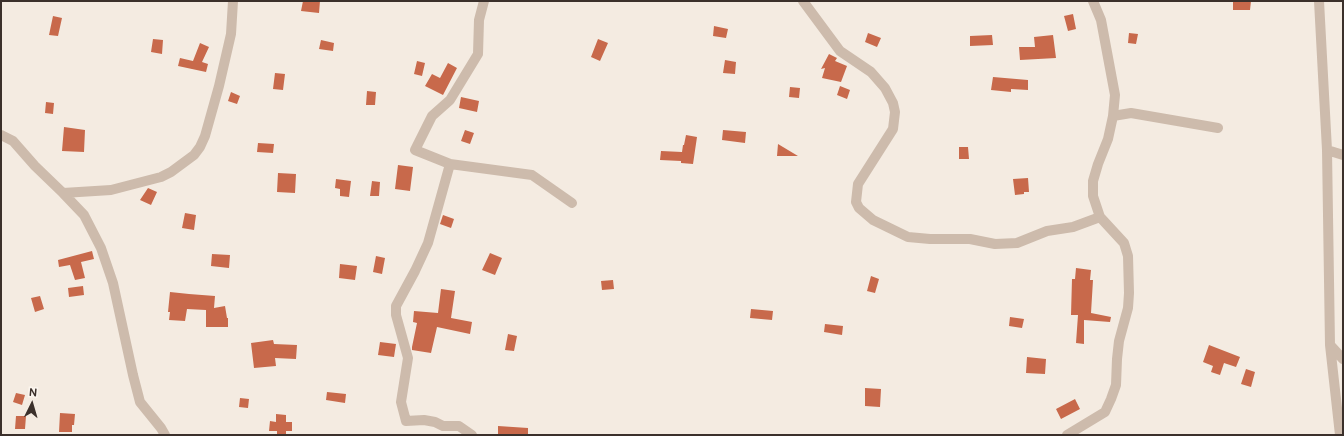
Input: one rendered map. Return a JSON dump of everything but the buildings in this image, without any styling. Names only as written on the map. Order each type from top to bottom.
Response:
[{"type":"street","points":[[63,193],[111,190],[160,177],[171,172],[194,155],[205,136],[219,86],[231,34],[233,1]]},
{"type":"street","points":[[484,1],[479,20],[478,54],[450,100],[432,116],[415,150],[450,164],[532,175],[572,203]]},
{"type":"street","points":[[803,1],[840,51],[871,72],[886,88],[893,103],[895,112],[894,129],[858,184],[856,202],[859,208],[873,220],[908,237],[930,239],[970,239],[995,244],[1017,243],[1047,231],[1074,227],[1100,217]]},
{"type":"street","points":[[1067,435],[1105,412],[1116,385],[1118,347],[1128,308],[1128,256],[1124,243],[1100,217],[1093,196],[1093,181],[1108,139],[1113,116],[1115,95],[1101,20],[1093,1]]},
{"type":"street","points":[[1319,1],[1327,150],[1330,345],[1340,435]]},
{"type":"street","points":[[1113,116],[1131,114],[1218,128]]},
{"type":"street","points":[[1,135],[13,141],[35,166],[84,215],[101,248],[113,283],[140,402],[165,435]]},
{"type":"street","points":[[1327,150],[1343,155]]},
{"type":"street","points":[[450,164],[428,243],[396,306],[396,315],[408,358],[401,402],[406,421],[424,420],[443,426],[459,426],[472,435]]},
{"type":"street","points":[[1330,345],[1343,360]]}]
